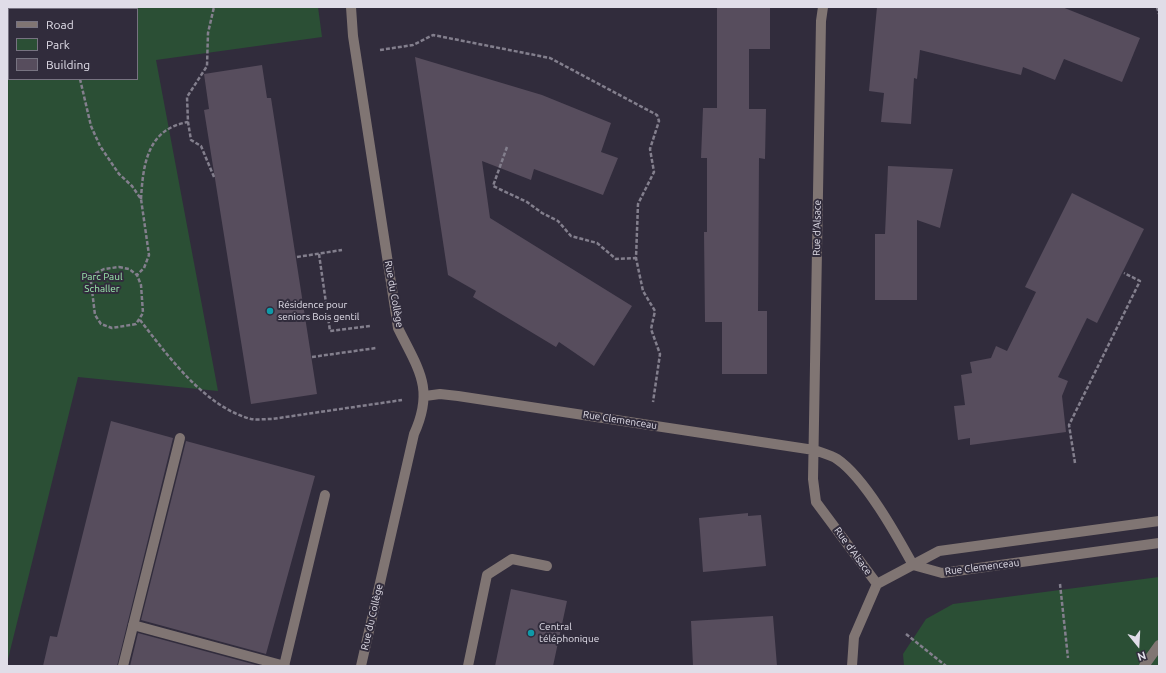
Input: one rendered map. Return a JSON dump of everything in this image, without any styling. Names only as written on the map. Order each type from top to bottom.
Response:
[{"type":"street","name":"Rue du Collège","points":[[351,7],[353,36],[398,328],[418,368],[425,396],[422,415],[414,434],[361,666]]},
{"type":"street","name":"Rue d'Alsace","points":[[823,7],[820,29],[813,479],[816,502],[877,584]]},
{"type":"street","name":"Rue Clemenceau","points":[[425,396],[440,394],[458,396],[814,450]]},
{"type":"street","points":[[123,666],[180,438]]},
{"type":"street","points":[[814,450],[837,459],[854,474],[896,535],[913,565]]},
{"type":"street","points":[[133,625],[284,666],[325,495]]},
{"type":"street","name":"Rue Clemenceau","points":[[913,565],[939,551],[1159,521]]},
{"type":"street","name":"Rue Clemenceau","points":[[913,565],[942,572],[1159,543]]},
{"type":"street","points":[[468,666],[487,575],[512,559],[547,566]]},
{"type":"street","name":"Rue d'Alsace","points":[[852,666],[854,637],[877,584],[913,565]]},
{"type":"street","points":[[1144,666],[1159,645]]},
{"type":"path","points":[[214,7],[208,33],[206,66],[187,96],[188,122],[191,140],[201,146],[214,178]]},
{"type":"path","points":[[1157,7],[1159,14]]},
{"type":"path","points":[[380,50],[413,45],[433,35],[550,58],[657,115],[659,121],[650,149],[654,172],[638,204],[636,258],[642,291],[654,311],[651,329],[660,354],[653,402]]},
{"type":"path","points":[[80,80],[91,126],[100,146],[119,174],[132,186],[141,199]]},
{"type":"path","points":[[137,275],[144,268],[149,255],[141,199],[143,172],[147,154],[156,139],[169,128],[188,122]]},
{"type":"path","points":[[507,147],[493,186],[527,202],[542,213],[558,221],[571,236],[597,243],[616,259],[636,258]]},
{"type":"path","points":[[297,256],[342,250]]},
{"type":"path","points":[[319,254],[330,331],[370,326]]},
{"type":"path","points":[[119,267],[128,269],[137,275],[141,285],[143,313],[140,320],[136,324],[128,327],[112,328],[101,324],[95,316],[91,282],[96,273],[104,269],[119,267]]},
{"type":"path","points":[[1075,463],[1069,425],[1140,281],[1124,272]]},
{"type":"path","points":[[140,320],[176,366],[213,400],[232,412],[252,419],[272,419],[425,396]]},
{"type":"path","points":[[312,357],[376,348]]},
{"type":"path","points":[[1060,584],[1068,658]]},
{"type":"path","points":[[906,634],[946,666]]},
{"type":"green space","name":"Parc Paul Schaller","points":[[7,7],[318,7],[322,37],[156,60],[218,391],[78,377],[7,663]]},
{"type":"green space","points":[[1159,577],[1159,666],[904,666],[903,654],[926,619],[953,604]]},
{"type":"building","points":[[717,7],[770,7],[770,49],[749,49],[749,109],[766,109],[765,159],[759,158],[758,311],[767,311],[767,374],[722,374],[722,322],[705,322],[704,232],[707,232],[707,158],[701,158],[703,108],[717,108]]},
{"type":"building","points":[[877,7],[1062,7],[1140,38],[1122,82],[1064,59],[1055,80],[1023,67],[1021,75],[920,50],[917,79],[914,78],[911,124],[881,122],[884,93],[869,91]]},
{"type":"building","points":[[415,57],[542,95],[611,123],[601,152],[618,158],[603,195],[534,169],[531,180],[482,161],[490,218],[632,306],[594,366],[559,342],[556,347],[473,297],[476,291],[448,275]]},
{"type":"building","name":"Résidence pour seniors Bois gentil","points":[[262,65],[267,98],[271,98],[317,394],[251,404],[204,110],[209,109],[204,74]]},
{"type":"building","points":[[888,166],[953,169],[940,228],[917,220],[917,300],[875,300],[875,234],[885,234]]},
{"type":"building","points":[[1072,193],[1144,229],[1097,323],[1087,318],[1058,377],[1068,381],[1062,396],[1066,432],[970,445],[970,438],[958,440],[954,406],[965,405],[961,375],[972,373],[970,362],[991,358],[996,346],[1007,351],[1036,292],[1025,287]]},
{"type":"building","points":[[111,421],[173,438],[117,666],[43,666],[50,636],[57,637]]},
{"type":"building","points":[[186,441],[315,476],[266,654],[141,620]]},
{"type":"building","points":[[748,513],[748,516],[761,515],[766,566],[703,572],[699,518]]},
{"type":"building","name":"Central téléphonique","points":[[511,589],[567,601],[553,666],[495,666]]},
{"type":"building","points":[[773,616],[777,666],[693,666],[691,621]]},
{"type":"building","points":[[138,633],[260,666],[130,666]]},
{"type":"place","name":"Résidence pour seniors Bois gentil","points":[[270,311]]},
{"type":"place","name":"Central téléphonique","points":[[531,633]]}]
